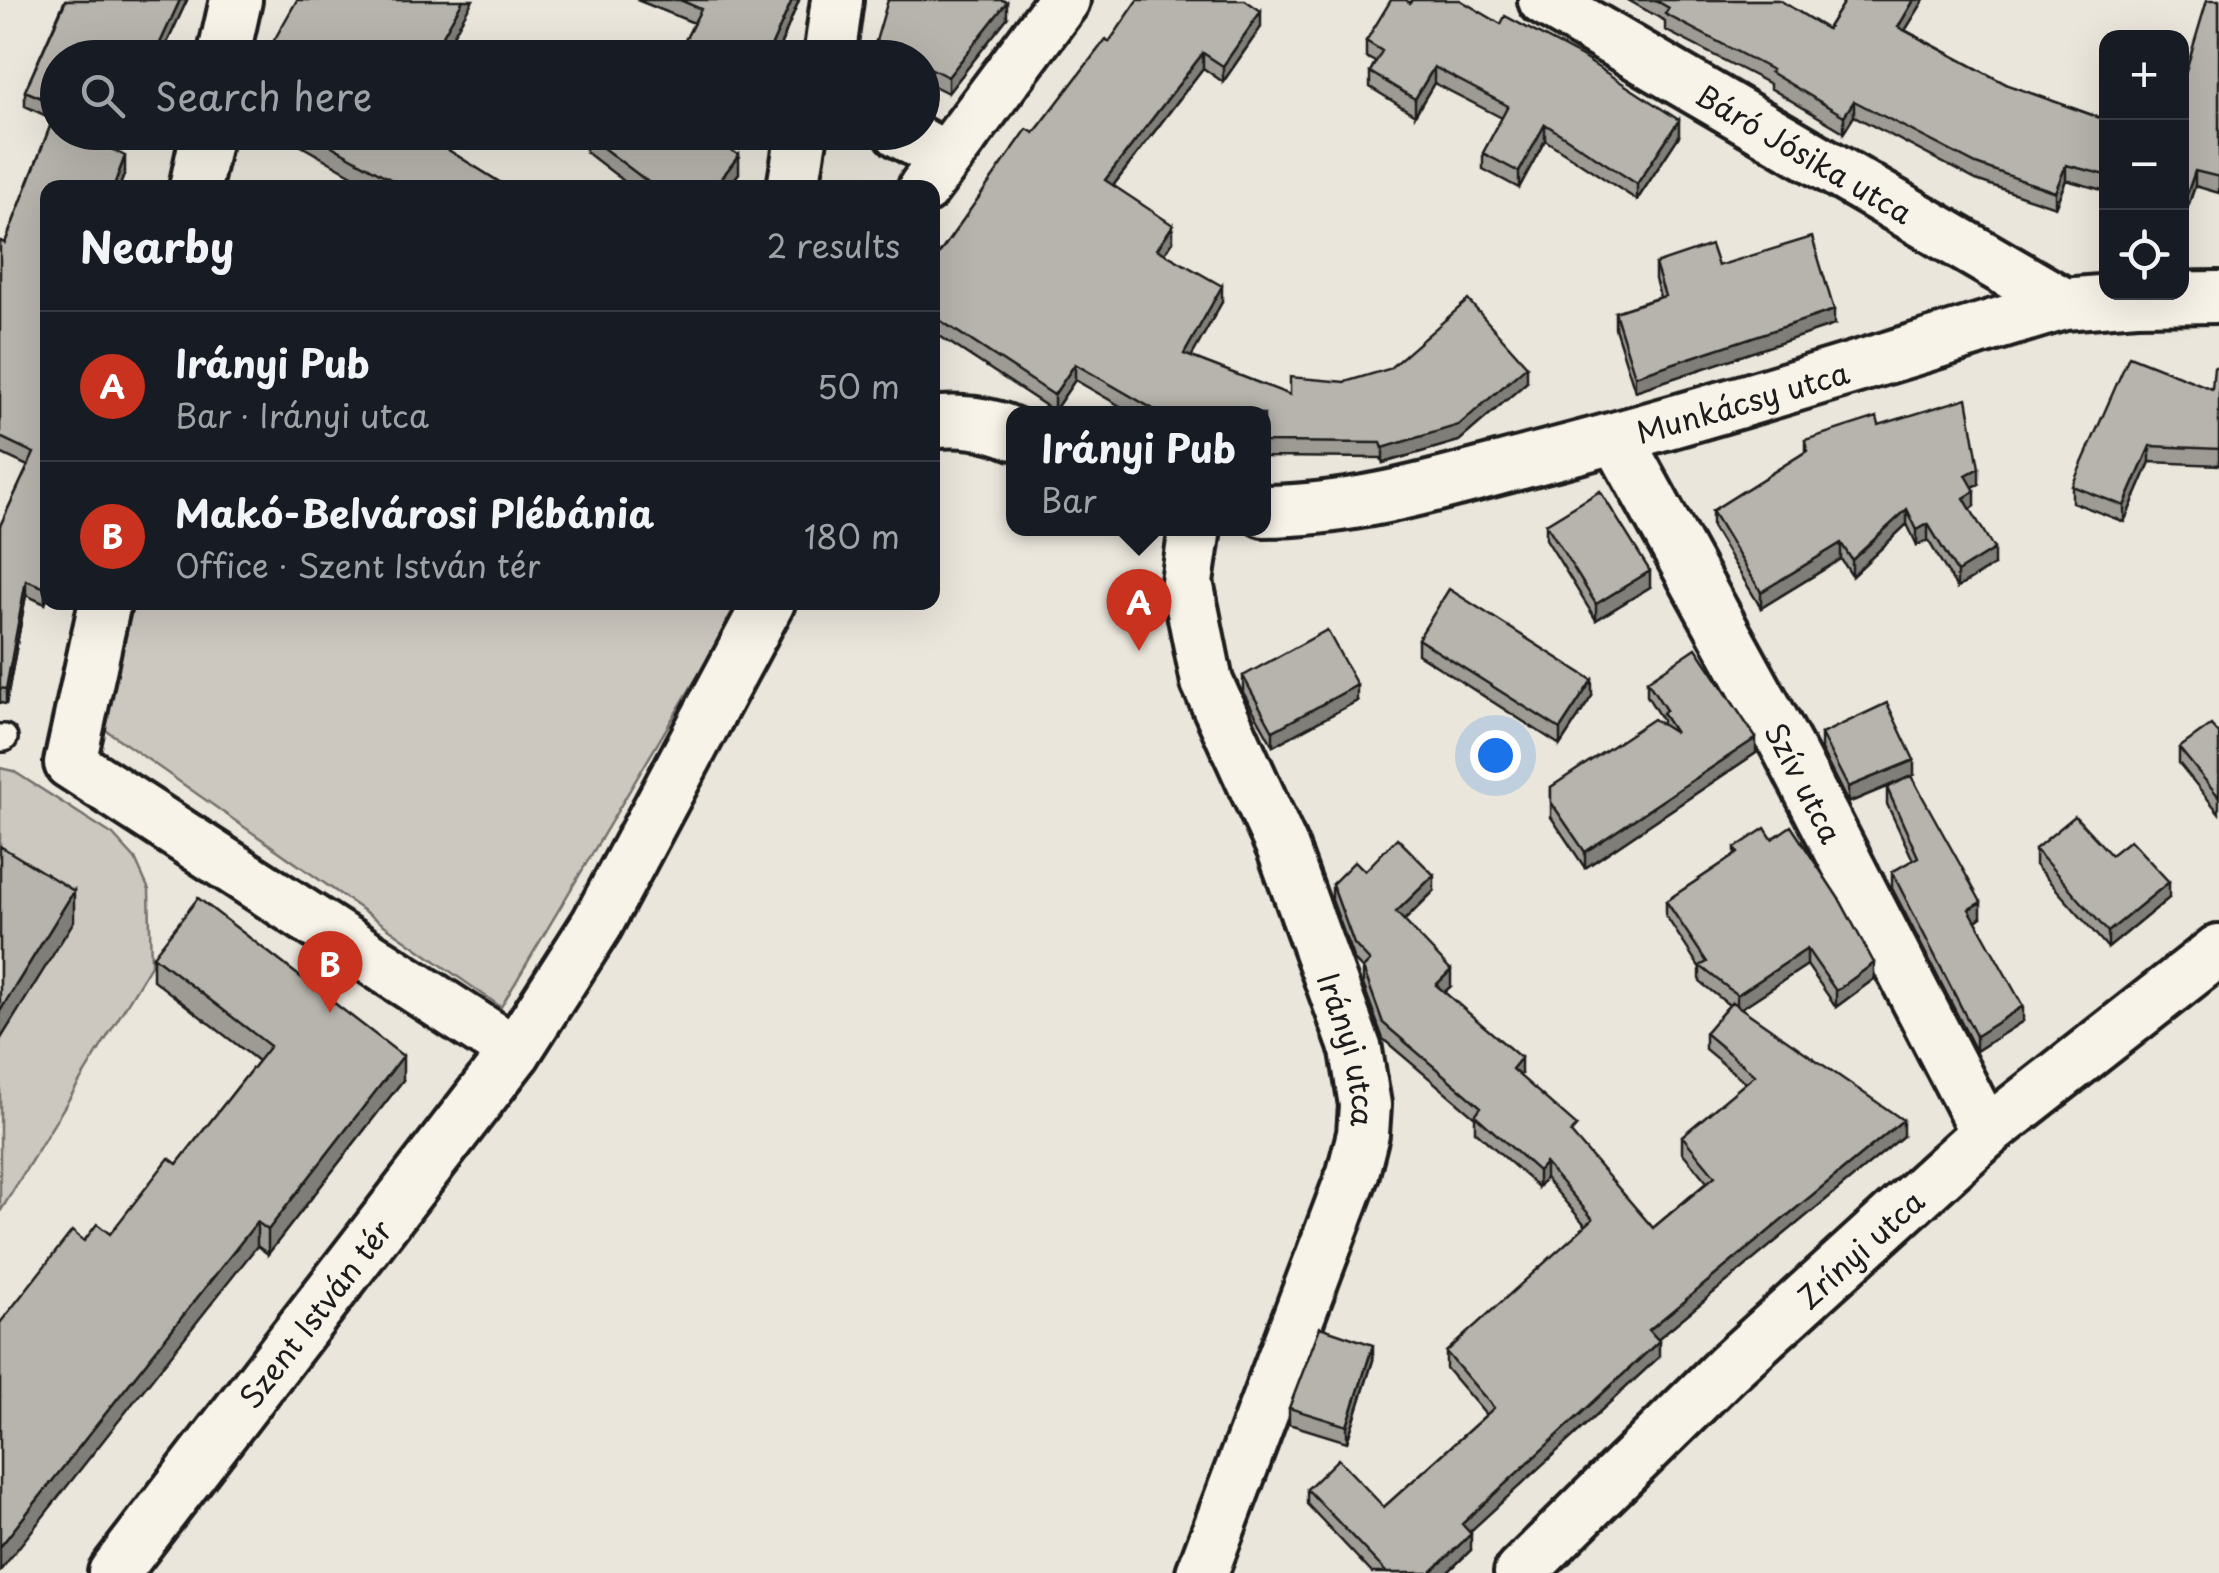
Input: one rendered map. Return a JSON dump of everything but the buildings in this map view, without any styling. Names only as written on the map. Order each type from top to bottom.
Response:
[{"type":"street","points":[[228,40],[236,0]]},
{"type":"street","points":[[831,40],[837,0]]},
{"type":"street","points":[[916,150],[935,172],[1064,0]]},
{"type":"street","name":"Báró Jósika utca","points":[[1544,0],[2064,304]]},
{"type":"street","points":[[197,180],[203,150]]},
{"type":"street","points":[[794,180],[799,150]]},
{"type":"street","name":"Munkácsy utca","points":[[1271,511],[1402,494],[1617,438],[2064,304],[2219,297]]},
{"type":"street","points":[[940,422],[1006,430]]},
{"type":"street","name":"Szív utca","points":[[1617,438],[1787,747],[1986,1133]]},
{"type":"street","name":"Irányi utca","points":[[1194,536],[1187,582],[1207,682],[1283,849],[1356,1050],[1365,1105],[1363,1134],[1353,1172],[1202,1573]]},
{"type":"street","points":[[102,610],[70,763],[515,1052]]},
{"type":"street","name":"Szent István tér","points":[[114,1573],[515,1052],[597,924],[765,610]]},
{"type":"street","name":"Zrínyi utca","points":[[1520,1573],[1727,1369],[1986,1133],[2219,950]]},
{"type":"shaded area","points":[[132,610],[737,610],[501,1007],[103,728]]},
{"type":"shaded area","points":[[0,768],[13,771],[113,835],[135,859],[149,890],[151,965],[0,1212]]},
{"type":"place","name":"Irányi Pub","points":[[1139,651]]},
{"type":"place","name":"Makó-Belvárosi Plébánia","points":[[330,1013]]}]
